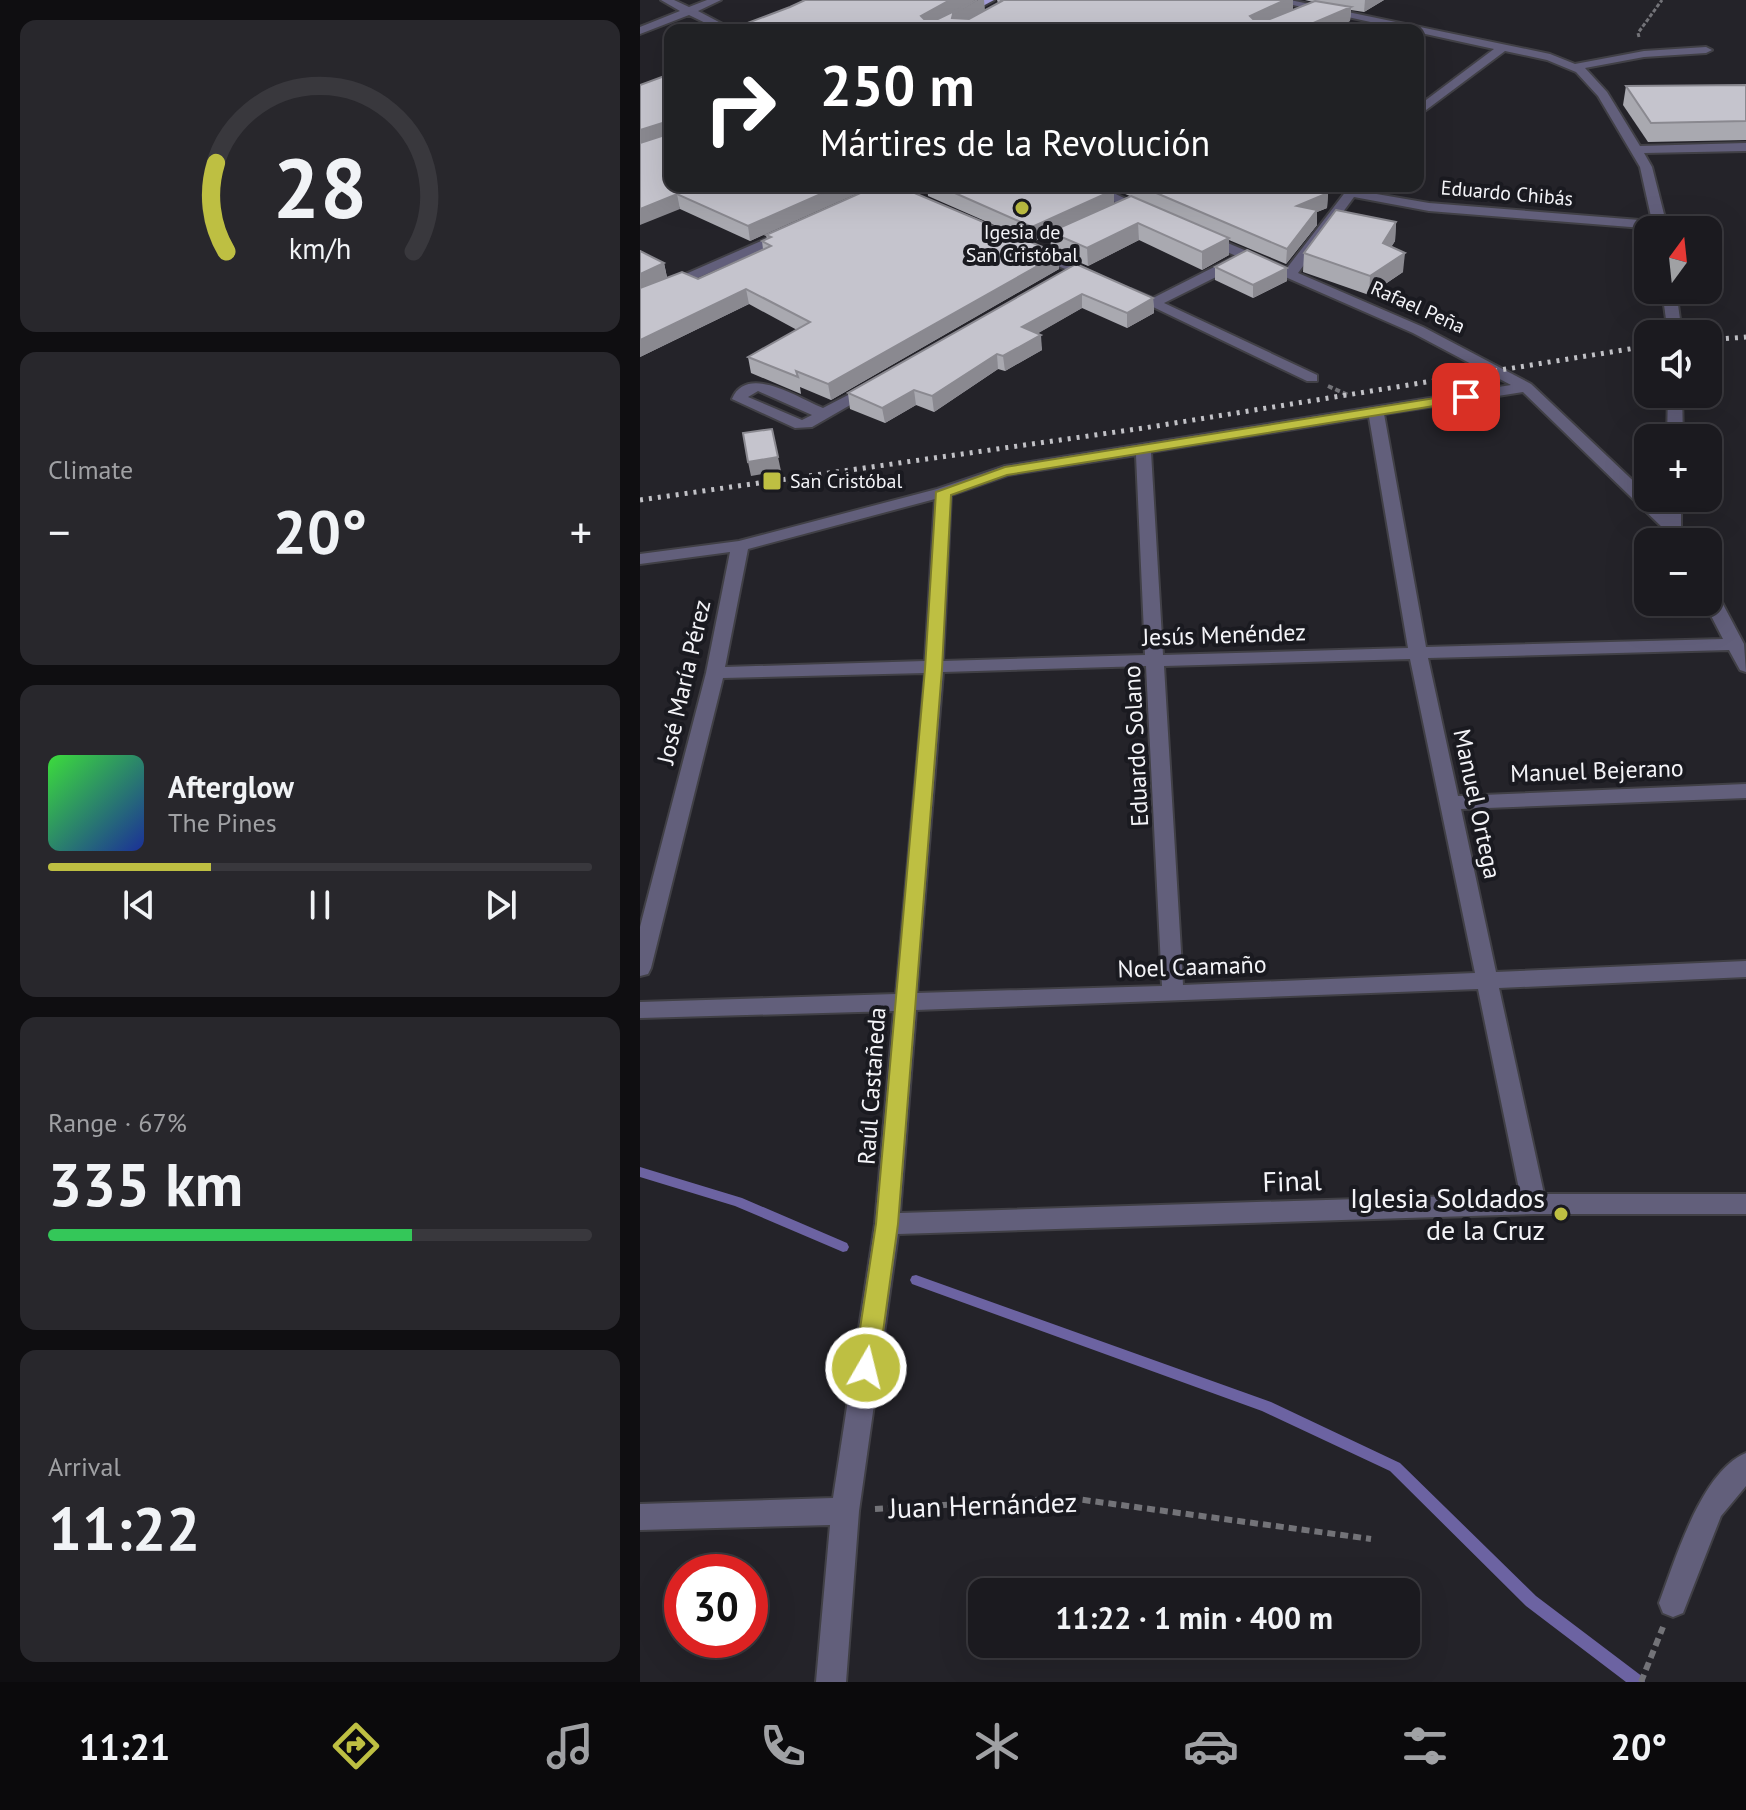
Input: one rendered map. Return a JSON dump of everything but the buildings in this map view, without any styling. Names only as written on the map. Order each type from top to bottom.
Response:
[{"type":"main road","points":[[942,24],[987,1]]},
{"type":"street","points":[[666,0],[716,24]]},
{"type":"street","points":[[640,31],[716,0]]},
{"type":"street","points":[[1275,0],[1392,24]]},
{"type":"street","points":[[1286,19],[1327,0]]},
{"type":"street","points":[[987,1],[996,12]]},
{"type":"street","points":[[1424,31],[1550,57],[1574,67],[1603,94],[1646,167],[1658,216]]},
{"type":"street","points":[[1424,107],[1503,47]]},
{"type":"street","points":[[1574,67],[1644,54],[1706,50]]},
{"type":"street","points":[[1635,150],[1746,147]]},
{"type":"street","points":[[1097,192],[1124,209],[1160,218]]},
{"type":"street","points":[[1290,274],[1351,192]]},
{"type":"street","name":"Eduardo Chibás","points":[[1366,192],[1429,207],[1634,226]]},
{"type":"street","points":[[640,299],[807,224]]},
{"type":"street","name":"Rafael Peña","points":[[1189,230],[1418,330],[1526,387],[1670,528]]},
{"type":"street","points":[[1019,244],[1040,247],[1071,273],[1154,303],[1312,378]]},
{"type":"street","points":[[1154,303],[1247,255]]},
{"type":"street","points":[[824,414],[891,376]]},
{"type":"street","points":[[640,559],[740,546],[943,492],[1005,471],[1526,387]]},
{"type":"street","name":"Manuel Ortega","points":[[1376,413],[1418,653],[1534,1204]]},
{"type":"street","name":"Eduardo Solano","points":[[1143,448],[1173,994]]},
{"type":"street","name":"Raúl Castañeda","points":[[831,1682],[845,1511],[887,1224],[934,669],[943,492]]},
{"type":"street","name":"José María Pérez","points":[[640,968],[715,673],[740,546]]},
{"type":"street","points":[[1722,613],[1739,638],[1746,666]]},
{"type":"street","name":"Jesús Menéndez","points":[[715,673],[1418,653],[1739,638]]},
{"type":"street","name":"Manuel Bejerano","points":[[1450,803],[1746,791]]},
{"type":"street","name":"Noel Caamaño","points":[[640,1010],[904,1004],[1746,969]]},
{"type":"street","name":"Final","points":[[887,1224],[1534,1204],[1746,1204]]},
{"type":"street","points":[[1673,1603],[1710,1508],[1746,1466]]},
{"type":"street","points":[[640,1517],[845,1511]]},
{"type":"path","points":[[1644,54],[1638,33],[1662,0]]},
{"type":"path","name":"Juan Hernández","points":[[845,1511],[1069,1498],[1371,1539]]},
{"type":"path","points":[[1641,1682],[1673,1603]]},
{"type":"waterway","points":[[640,1172],[738,1202],[843,1247]]},
{"type":"waterway","points":[[916,1280],[1266,1406],[1395,1467],[1531,1601],[1638,1682]]},
{"type":"railway","points":[[1722,339],[1746,337]]},
{"type":"railway","points":[[640,500],[1144,428],[1634,348]]},
{"type":"place","name":"Igesia de San Cristóbal","points":[[1022,208]]},
{"type":"place","name":"San Cristóbal","points":[[772,481]]},
{"type":"place","name":"Iglesia Soldados de la Cruz","points":[[1561,1214]]},
{"type":"route","points":[[866,1368],[887,1224],[934,669],[943,492],[1005,471],[1466,397]]}]
